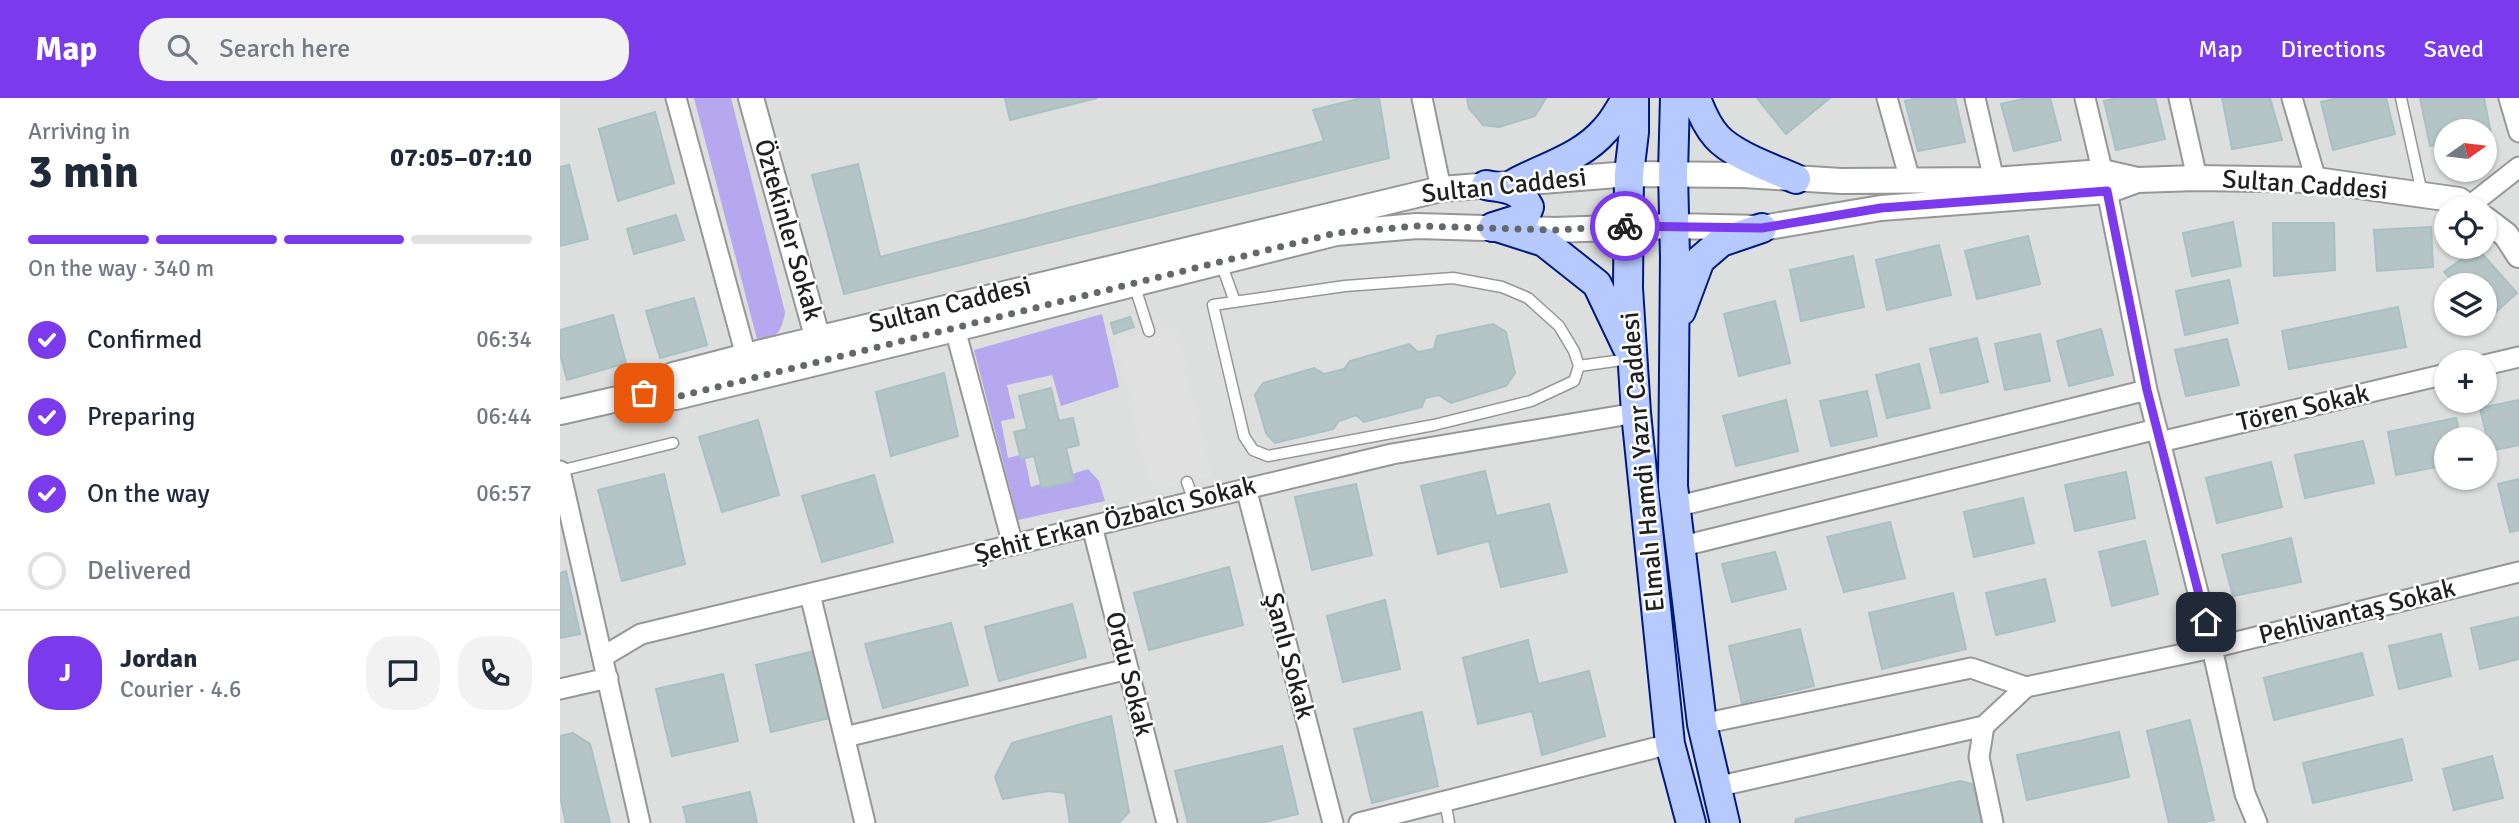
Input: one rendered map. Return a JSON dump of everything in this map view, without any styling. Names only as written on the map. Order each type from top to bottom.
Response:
[{"type":"main road","points":[[1515,183],[1578,154],[1605,131],[1627,98]]},
{"type":"main road","name":"Elmalı Hamdi Yazır Caddesi","points":[[1634,98],[1634,132],[1629,174],[1628,288],[1636,413],[1670,744],[1691,823]]},
{"type":"main road","name":"Elmalı Hamdi Yazır Caddesi","points":[[1675,98],[1673,486],[1702,724],[1725,823]]},
{"type":"main road","points":[[1696,98],[1704,118],[1718,139],[1749,158],[1796,179]]},
{"type":"main road","points":[[1486,186],[1514,191],[1524,196],[1529,207],[1525,217],[1495,228]]},
{"type":"main road","points":[[1495,228],[1544,242],[1597,284],[1633,359]]},
{"type":"main road","points":[[1673,334],[1700,260],[1721,242],[1762,228]]},
{"type":"street","points":[[676,98],[746,356]]},
{"type":"street","name":"Öztekinler Sokak","points":[[751,98],[821,349]]},
{"type":"street","points":[[1422,98],[1441,189]]},
{"type":"street","points":[[1887,98],[1910,180]]},
{"type":"street","points":[[1975,98],[1994,180]]},
{"type":"street","points":[[2085,98],[2105,181],[2147,390],[2212,648],[2245,794],[2258,819]]},
{"type":"street","points":[[2179,98],[2197,178]]},
{"type":"street","points":[[2292,98],[2315,180]]},
{"type":"street","points":[[2510,98],[2519,132]]},
{"type":"street","points":[[2489,196],[2519,167]]},
{"type":"street","name":"Sultan Caddesi","points":[[644,393],[676,397],[821,349],[1441,189],[1673,173],[1841,181],[2105,181],[2197,178],[2315,180],[2434,197]]},
{"type":"street","name":"Sultan Caddesi","points":[[560,412],[644,393],[673,375],[746,356],[821,349],[956,329],[1336,233],[1417,226],[1554,230],[1628,226],[1762,228],[1881,208],[2105,181]]},
{"type":"street","name":"Sultan Caddesi","points":[[2497,228],[2507,235],[2519,255]]},
{"type":"street","points":[[956,329],[1013,545]]},
{"type":"street","points":[[2497,362],[2519,357]]},
{"type":"street","name":"Tören Sokak","points":[[1679,548],[2159,436],[2434,377]]},
{"type":"street","points":[[1675,507],[2147,390]]},
{"type":"street","name":"Şehit Erkan Özbalcı Sokak","points":[[604,656],[641,634],[1092,526],[1190,492],[1246,488],[1365,461],[1636,413]]},
{"type":"street","points":[[560,471],[640,823]]},
{"type":"street","name":"Şanlı Sokak","points":[[1246,488],[1333,823]]},
{"type":"street","name":"Ordu Sokak","points":[[1092,526],[1167,823]]},
{"type":"street","name":"Pehlivantaş Sokak","points":[[2026,687],[2212,648],[2519,572]]},
{"type":"street","points":[[810,594],[865,823]]},
{"type":"street","points":[[1702,724],[1971,667],[2026,687],[1984,726],[1716,787]]},
{"type":"street","points":[[845,737],[1128,669]]},
{"type":"street","points":[[560,689],[608,678]]},
{"type":"street","points":[[1984,726],[1979,757],[1993,823]]},
{"type":"street","points":[[1359,823],[1670,744]]},
{"type":"lane","points":[[2401,98],[2423,195]]},
{"type":"lane","points":[[1221,262],[1235,302]]},
{"type":"lane","points":[[1452,278],[1502,287],[1528,298],[1559,326],[1574,351],[1579,366],[1574,381],[1531,401],[1434,425],[1268,456],[1253,450],[1244,436],[1213,305],[1235,302],[1345,286],[1452,278]]},
{"type":"lane","points":[[1134,284],[1149,331]]},
{"type":"lane","points":[[1579,366],[1633,359]]},
{"type":"lane","points":[[1359,438],[1365,461]]},
{"type":"lane","points":[[560,471],[673,443]]},
{"type":"lane","points":[[1445,801],[1449,823]]},
{"type":"shaded area","points":[[560,98],[2519,98],[2519,823],[560,823]]},
{"type":"shaded area","points":[[694,98],[731,98],[785,312],[778,333],[758,343]]},
{"type":"shaded area","points":[[1102,314],[1119,387],[1061,406],[1052,375],[1007,385],[1015,418],[1001,421],[1008,458],[1024,454],[1031,487],[1088,469],[1099,481],[1105,501],[1018,520],[974,350]]},
{"type":"shaded area","points":[[1176,323],[1212,476],[1150,491],[1117,341]]},
{"type":"building","points":[[1005,98],[1097,98],[1010,120]]},
{"type":"building","points":[[1362,98],[1379,98],[1389,158],[844,294],[812,175],[858,164],[880,257],[1324,141],[1313,110]]},
{"type":"building","points":[[1467,98],[1546,98],[1535,116],[1499,127],[1483,125],[1469,108]]},
{"type":"building","points":[[1757,98],[1830,98],[1786,134]]},
{"type":"building","points":[[1917,98],[1955,98],[1965,142],[1918,151],[1905,101]]},
{"type":"building","points":[[2027,98],[2050,98],[2061,140],[2014,151],[2001,104]]},
{"type":"building","points":[[2117,98],[2155,98],[2165,139],[2116,150],[2104,101]]},
{"type":"building","points":[[2222,98],[2270,98],[2282,140],[2232,149]]},
{"type":"building","points":[[2338,98],[2386,98],[2395,134],[2333,150],[2321,102]]},
{"type":"building","points":[[2420,98],[2484,98],[2488,119],[2434,119],[2434,145],[2430,146]]},
{"type":"building","points":[[655,112],[674,183],[618,201],[599,129]]},
{"type":"building","points":[[569,165],[588,239],[560,246],[560,167]]},
{"type":"building","points":[[676,215],[684,240],[634,254],[627,229]]},
{"type":"building","points":[[2233,222],[2241,266],[2192,276],[2183,233]]},
{"type":"building","points":[[2273,223],[2334,223],[2335,270],[2274,276]]},
{"type":"building","points":[[2431,227],[2433,267],[2377,271],[2374,230]]},
{"type":"building","points":[[2028,236],[2040,284],[1977,299],[1965,251]]},
{"type":"building","points":[[1939,245],[1951,295],[1887,310],[1876,260]]},
{"type":"building","points":[[1853,256],[1864,307],[1801,321],[1790,270]]},
{"type":"building","points":[[2462,259],[2487,259],[2517,293],[2497,311],[2497,273],[2444,272]]},
{"type":"building","points":[[2229,280],[2238,323],[2185,335],[2176,291]]},
{"type":"building","points":[[694,298],[707,345],[660,358],[646,311]]},
{"type":"building","points":[[1775,301],[1790,363],[1739,376],[1724,314]]},
{"type":"building","points":[[2398,307],[2406,347],[2289,369],[2282,331]]},
{"type":"building","points":[[613,315],[626,363],[567,380],[560,354],[560,330]]},
{"type":"building","points":[[1130,317],[1134,327],[1114,334],[1111,323]]},
{"type":"building","points":[[1493,324],[1506,332],[1515,373],[1506,386],[1451,403],[1439,395],[1425,398],[1422,407],[1364,422],[1356,415],[1339,421],[1333,429],[1275,443],[1266,433],[1255,395],[1263,383],[1314,368],[1324,374],[1344,369],[1350,361],[1409,344],[1418,352],[1434,349],[1437,336]]},
{"type":"building","points":[[2101,329],[2113,375],[2069,386],[2057,341]]},
{"type":"building","points":[[2040,334],[2050,381],[2005,390],[1995,344]]},
{"type":"building","points":[[1977,338],[1988,382],[1941,393],[1930,349]]},
{"type":"building","points":[[2227,339],[2239,385],[2186,396],[2175,350]]},
{"type":"building","points":[[1919,364],[1930,408],[1887,418],[1876,375]]},
{"type":"building","points":[[944,373],[958,436],[891,456],[876,392]]},
{"type":"building","points":[[1051,388],[1059,421],[1073,418],[1079,445],[1066,448],[1074,481],[1042,488],[1034,456],[1021,459],[1014,432],[1027,429],[1019,396]]},
{"type":"building","points":[[1867,391],[1877,436],[1831,446],[1820,401]]},
{"type":"building","points":[[1786,400],[1798,451],[1736,466],[1723,416]]},
{"type":"building","points":[[2519,400],[2519,445],[2497,450],[2497,427],[2484,427],[2481,413],[2497,413],[2497,405]]},
{"type":"building","points":[[2456,418],[2458,427],[2434,427],[2434,467],[2396,475],[2388,432]]},
{"type":"building","points":[[758,420],[779,495],[722,512],[699,437]]},
{"type":"building","points":[[2363,441],[2374,483],[2305,498],[2295,455]]},
{"type":"building","points":[[2271,462],[2282,507],[2217,523],[2206,478]]},
{"type":"building","points":[[1485,471],[1496,516],[1549,504],[1567,572],[1501,587],[1489,541],[1438,554],[1421,486]]},
{"type":"building","points":[[2126,472],[2135,518],[2075,531],[2065,485]]},
{"type":"building","points":[[664,474],[685,564],[622,581],[598,490]]},
{"type":"building","points":[[874,475],[893,542],[822,562],[802,496]]},
{"type":"building","points":[[2519,479],[2519,530],[2510,532],[2498,484]]},
{"type":"building","points":[[1356,484],[1372,555],[1312,570],[1295,497]]},
{"type":"building","points":[[2023,498],[2034,543],[1974,557],[1964,512]]},
{"type":"building","points":[[1890,522],[1905,578],[1844,592],[1827,537]]},
{"type":"building","points":[[2291,538],[2301,582],[2233,596],[2222,555]]},
{"type":"building","points":[[2145,541],[2158,594],[2112,606],[2099,552]]},
{"type":"building","points":[[1775,552],[1786,589],[1732,602],[1722,564]]},
{"type":"building","points":[[1229,567],[1243,625],[1149,650],[1134,593]]},
{"type":"building","points":[[566,571],[580,634],[560,638],[560,573]]},
{"type":"building","points":[[2045,579],[2055,621],[1996,635],[1986,593]]},
{"type":"building","points":[[1953,593],[1966,649],[1882,669],[1869,613]]},
{"type":"building","points":[[1385,600],[1400,669],[1343,682],[1327,616]]},
{"type":"building","points":[[1072,604],[1086,657],[999,681],[985,627]]},
{"type":"building","points":[[2519,617],[2519,659],[2480,669],[2471,628]]},
{"type":"building","points":[[951,623],[968,685],[883,708],[865,644]]},
{"type":"building","points":[[1800,629],[1814,686],[1742,703],[1729,646]]},
{"type":"building","points":[[2441,634],[2451,676],[2399,689],[2389,646]]},
{"type":"building","points":[[1528,640],[1538,684],[1589,671],[1605,736],[1542,755],[1532,711],[1478,724],[1463,658]]},
{"type":"building","points":[[822,649],[838,716],[771,732],[756,665]]},
{"type":"building","points":[[2362,653],[2373,695],[2274,720],[2264,678]]},
{"type":"building","points":[[723,674],[738,741],[672,756],[656,689]]},
{"type":"building","points":[[1422,712],[1438,786],[1372,803],[1354,729]]},
{"type":"building","points":[[1111,716],[1129,812],[1119,823],[1070,823],[1065,793],[1048,791],[1003,799],[995,777],[1012,743]]},
{"type":"building","points":[[2190,720],[2214,820],[2169,823],[2147,731]]},
{"type":"building","points":[[2119,732],[2129,777],[2027,800],[2017,755]]},
{"type":"building","points":[[573,733],[590,744],[610,823],[566,823],[560,796],[560,736]]},
{"type":"building","points":[[2402,739],[2412,780],[2313,803],[2303,763]]},
{"type":"building","points":[[1282,746],[1298,814],[1261,823],[1188,823],[1175,771]]},
{"type":"building","points":[[2492,756],[2503,798],[2454,810],[2443,769]]},
{"type":"building","points":[[1960,781],[1972,784],[1982,823],[1795,823],[1796,819]]},
{"type":"building","points":[[750,792],[757,823],[687,823],[683,807]]},
{"type":"way so far","points":[[644,393],[676,397],[1336,233],[1417,226],[1554,230],[1625,226]]},
{"type":"route","points":[[1625,226],[1762,228],[1881,208],[2107,191],[2147,390],[2206,622]]}]
